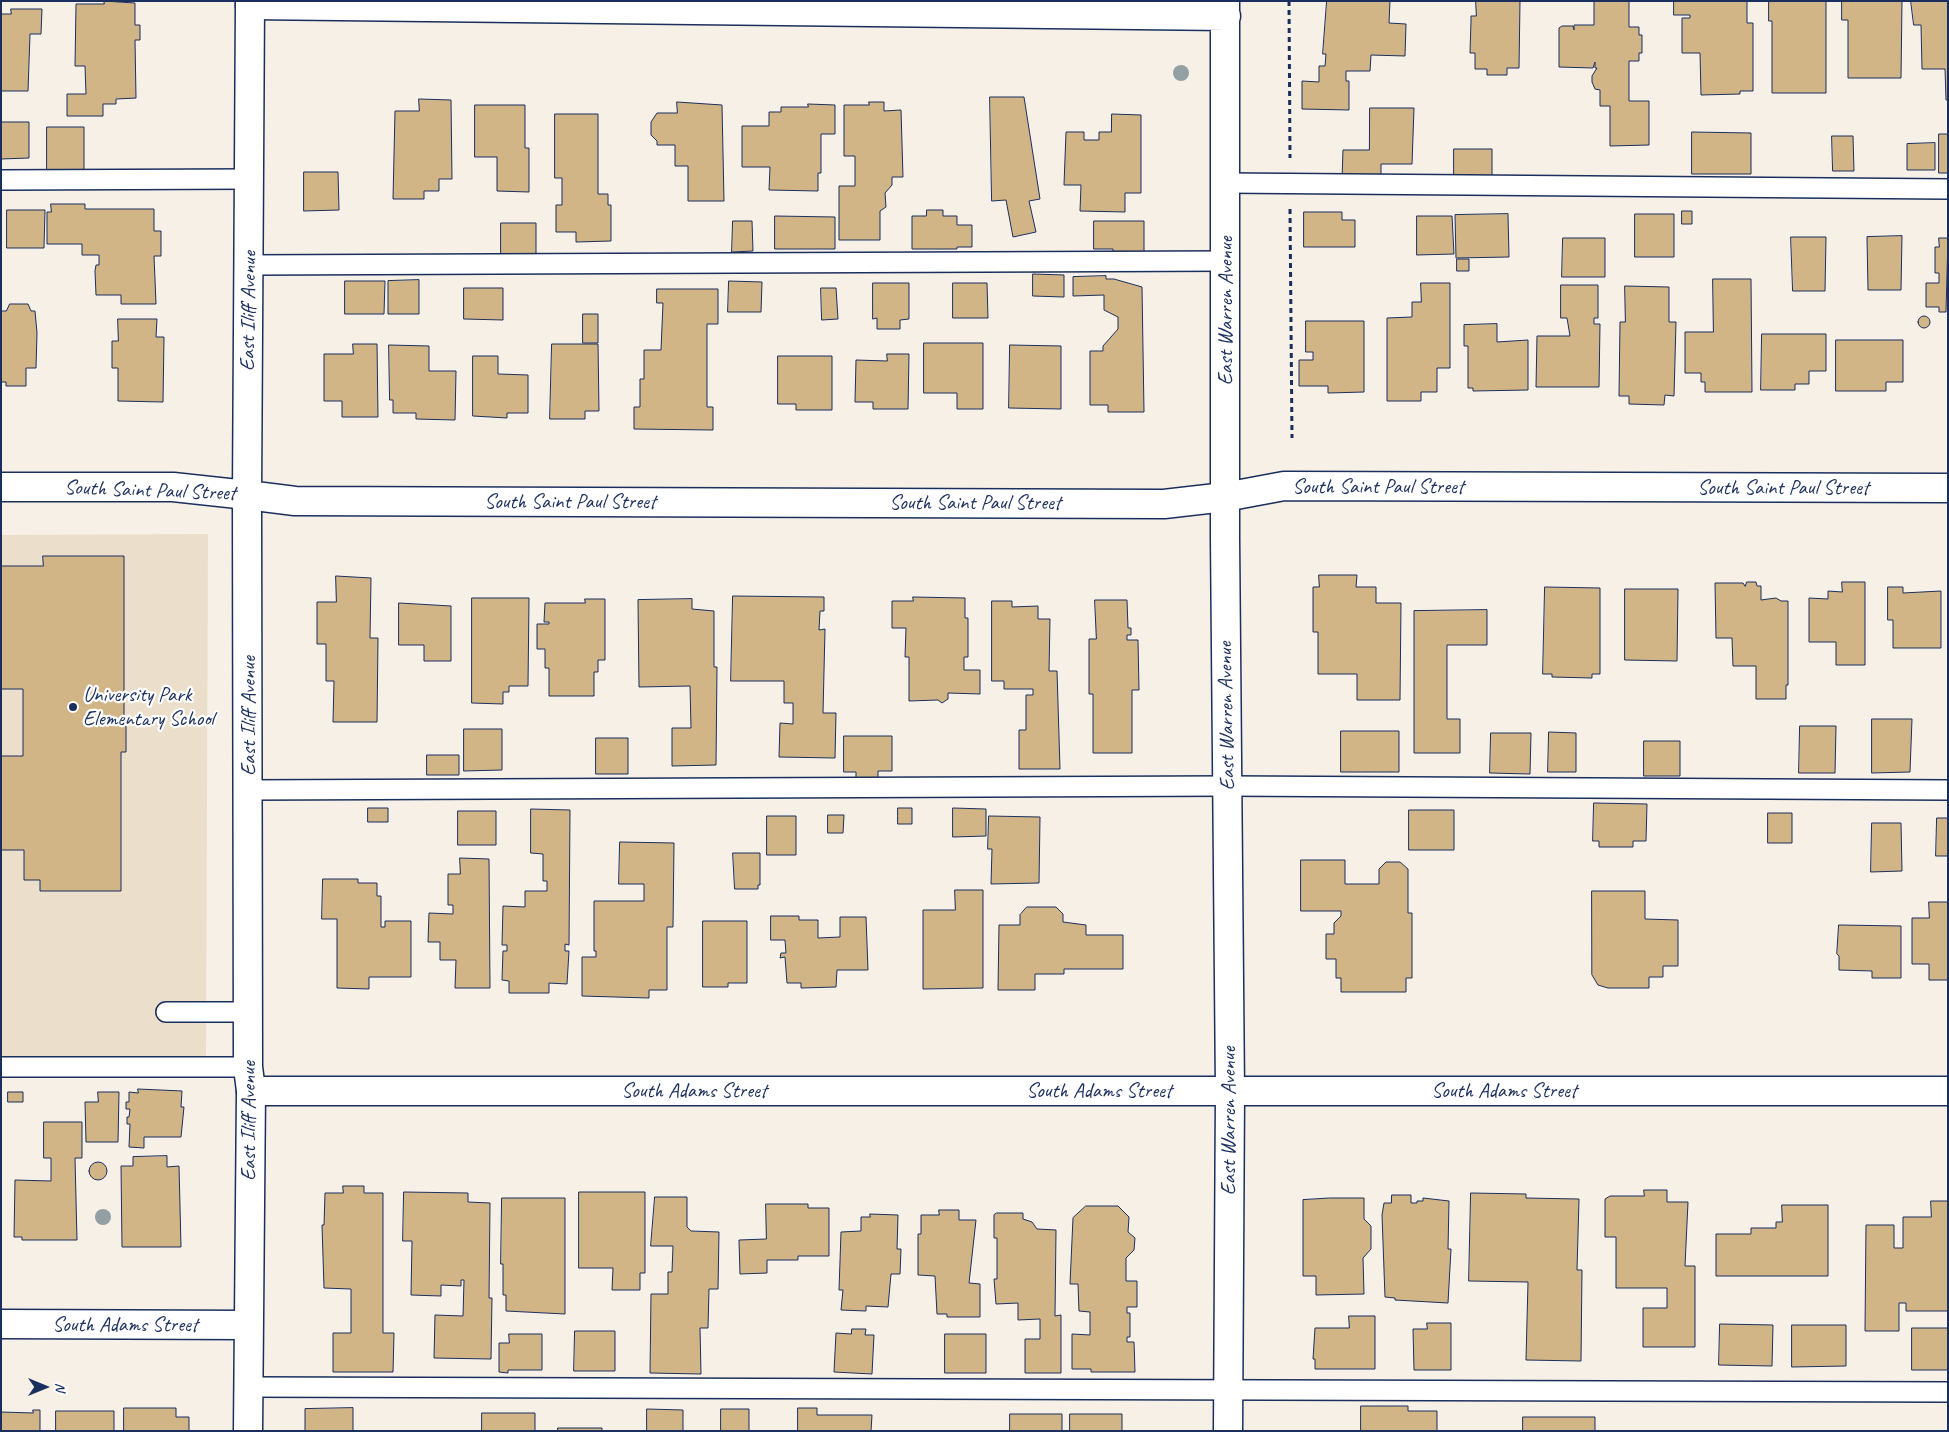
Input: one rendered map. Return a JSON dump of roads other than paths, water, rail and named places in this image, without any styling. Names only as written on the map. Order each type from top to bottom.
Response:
[{"type":"street","points":[[250,3],[1226,8]]},
{"type":"street","name":"East Iliff Avenue","points":[[248,1431],[250,1079],[248,1012],[247,495],[250,265],[250,3]]},
{"type":"street","name":"East Warren Avenue","points":[[1226,8],[1225,497],[1230,1091],[1228,1431]]},
{"type":"street","name":"South Saint Paul Street","points":[[1,487],[173,487],[294,501],[1124,504],[1164,504],[1225,497],[1284,486],[1948,488]]},
{"type":"street","name":"South Adams Street","points":[[250,1079],[1230,1091],[1948,1091]]},
{"type":"street","name":"South Adams Street","points":[[1,1324],[248,1325]]},
{"type":"lane","points":[[1,180],[250,179]]},
{"type":"lane","points":[[1226,183],[1948,189]]},
{"type":"lane","points":[[250,265],[1226,261]]},
{"type":"lane","points":[[249,790],[1227,786],[1948,790]]},
{"type":"lane","points":[[166,1012],[248,1012]]},
{"type":"lane","points":[[1,1067],[250,1079]]},
{"type":"lane","points":[[248,1387],[1948,1392]]},
{"type":"place","name":"University Park Elementary School","points":[[73,707]]}]
